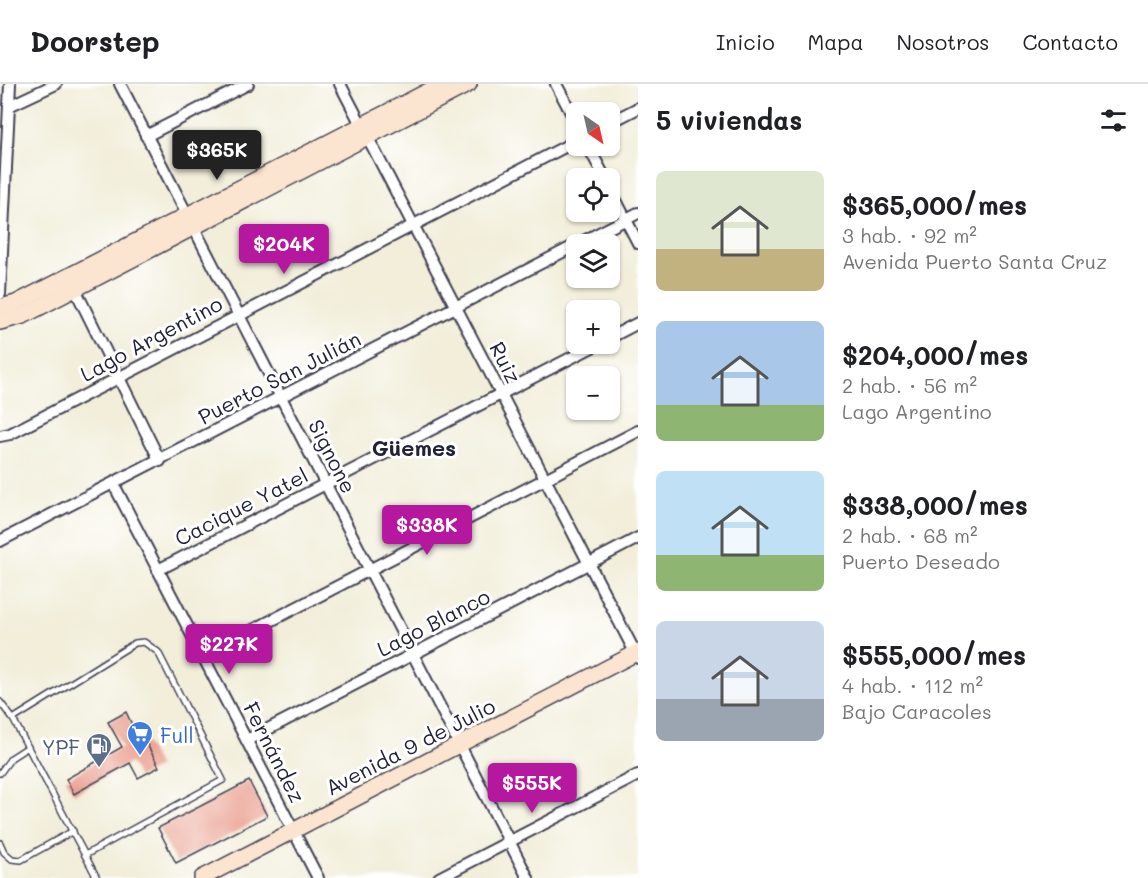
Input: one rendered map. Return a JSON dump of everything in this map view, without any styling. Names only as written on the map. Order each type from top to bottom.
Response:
[{"type":"street","points":[[0,294],[10,84]]},
{"type":"street","points":[[9,106],[56,84]]},
{"type":"street","name":"Signone","points":[[120,84],[528,878]]},
{"type":"street","points":[[146,136],[248,84]]},
{"type":"street","name":"Ruiz","points":[[340,84],[637,654]]},
{"type":"street","points":[[364,131],[442,84]]},
{"type":"street","points":[[0,307],[16,303],[189,222],[364,131],[469,84]]},
{"type":"street","points":[[556,84],[566,103]]},
{"type":"street","points":[[620,117],[638,108]]},
{"type":"street","name":"Lago Argentino","points":[[0,436],[10,434],[566,146]]},
{"type":"street","points":[[620,208],[638,243]]},
{"type":"street","name":"Puerto San Julián","points":[[599,234],[638,213]]},
{"type":"street","points":[[0,322],[23,316],[75,290],[189,222]]},
{"type":"street","name":"Puerto San Julián","points":[[0,542],[566,251]]},
{"type":"street","points":[[75,290],[160,460]]},
{"type":"street","points":[[620,332],[638,322]]},
{"type":"street","name":"Cacique Yatel","points":[[158,570],[578,354]]},
{"type":"street","points":[[203,656],[638,431]]},
{"type":"street","name":"Fernández","points":[[114,485],[318,878]]},
{"type":"street","name":"Lago Blanco","points":[[247,740],[638,538]]},
{"type":"street","name":"Avenida 9 de Julio","points":[[202,878],[637,654]]},
{"type":"street","points":[[440,878],[638,775]]},
{"type":"lane","points":[[13,719],[135,643],[144,642],[158,652],[223,780],[85,855]]},
{"type":"lane","points":[[0,702],[13,719],[98,878]]},
{"type":"lane","points":[[0,773],[11,758],[28,747]]},
{"type":"lane","points":[[0,843],[4,852],[12,859],[21,860],[73,831]]},
{"type":"building","points":[[126,712],[135,731],[139,729],[159,767],[138,778],[130,763],[74,794],[66,779],[122,747],[108,722]]},
{"type":"building","points":[[249,781],[267,816],[176,863],[158,828]]},
{"type":"place","name":"Full","points":[[140,757]]},
{"type":"place","name":"YPF","points":[[99,769]]},
{"type":"district","name":"Güemes","points":[[414,447]]}]
